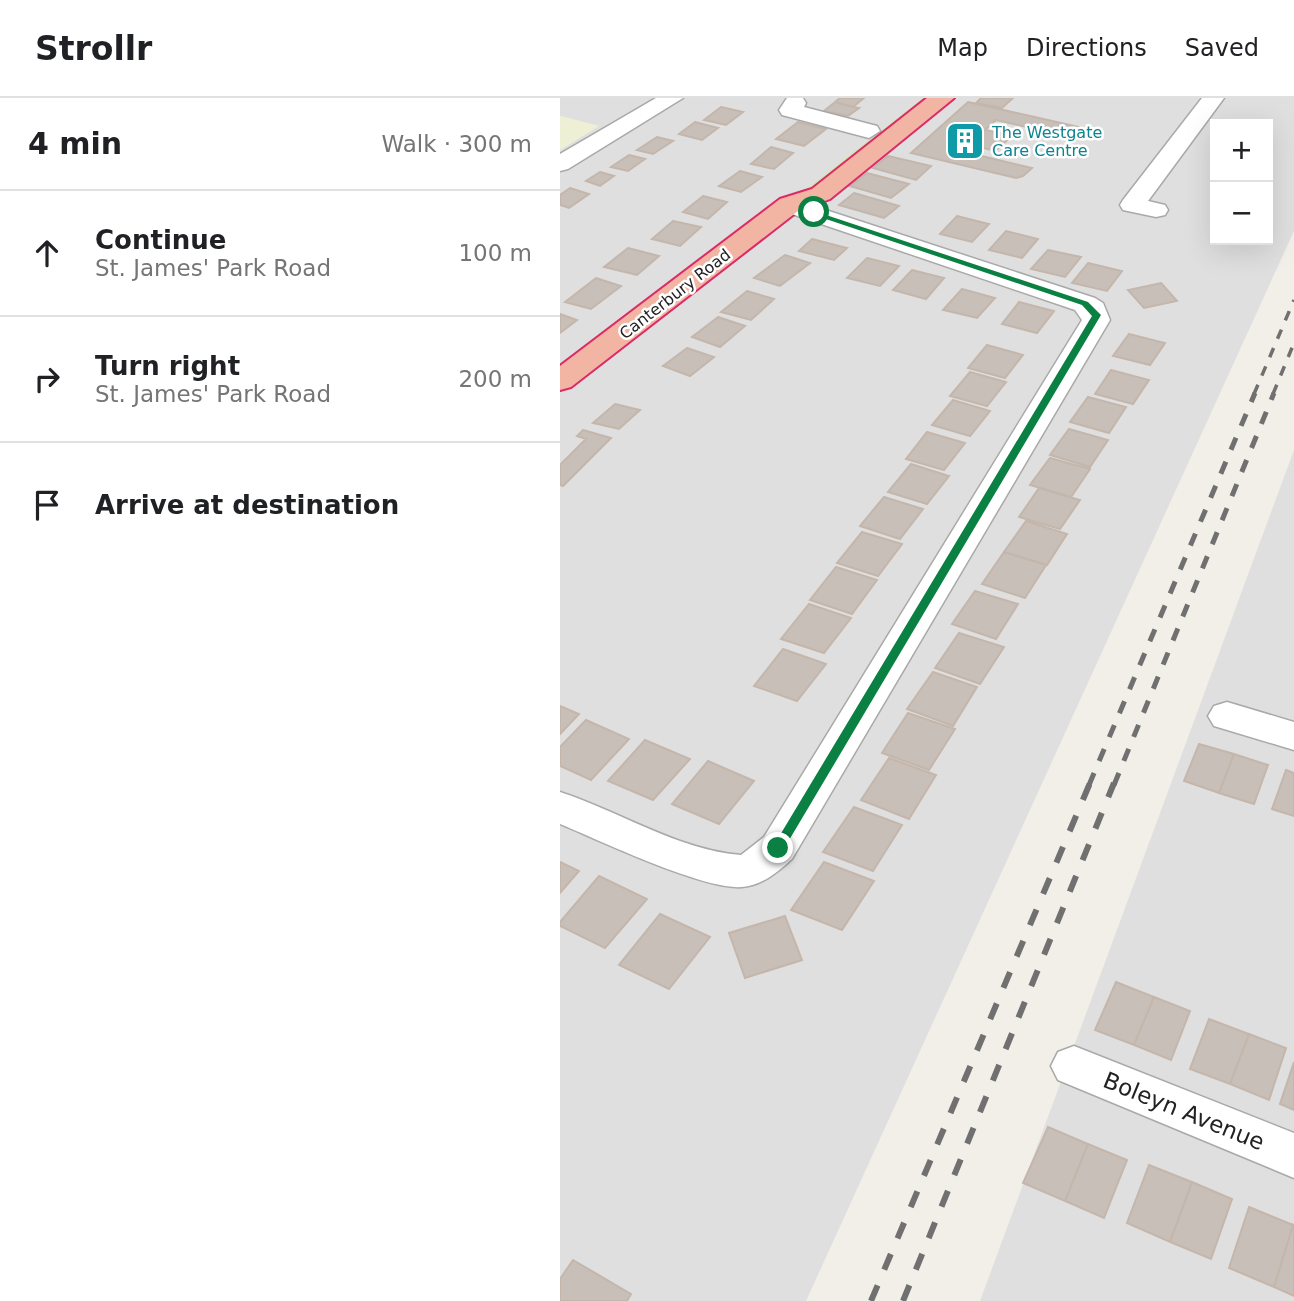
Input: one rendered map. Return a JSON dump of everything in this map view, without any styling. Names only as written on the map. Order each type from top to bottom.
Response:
[{"type":"highway","name":"Canterbury Road","points":[[789,205],[797,187],[911,98]]},
{"type":"highway","name":"Canterbury Road","points":[[560,381],[789,205],[821,194],[942,98]]},
{"type":"street","points":[[1156,210],[1132,205],[1169,138],[1213,98]]},
{"type":"street","points":[[560,164],[665,103]]},
{"type":"street","points":[[795,103],[790,110],[869,131]]},
{"type":"street","points":[[1169,138],[1204,145]]},
{"type":"street","points":[[560,807],[712,867],[742,871],[762,862],[778,848],[1096,320],[1093,309],[1085,304],[789,205]]},
{"type":"street","points":[[1227,716],[1294,736]]},
{"type":"street","name":"Boleyn Avenue","points":[[1074,1066],[1294,1156]]},
{"type":"shaded area","points":[[560,98],[1294,98],[1294,231],[806,1301],[560,1301],[560,150],[598,126],[560,116]]},
{"type":"shaded area","points":[[1294,450],[1294,1301],[980,1301]]},
{"type":"green space","points":[[923,98],[932,98],[811,192],[805,190]]},
{"type":"green space","points":[[560,116],[599,126],[560,150]]},
{"type":"building","points":[[840,98],[864,98],[853,107],[835,102]]},
{"type":"building","points":[[981,98],[1013,98],[1002,108],[976,103]]},
{"type":"building","points":[[835,102],[859,108],[848,116],[824,111]]},
{"type":"building","name":"The Westgate Care Centre","points":[[968,102],[1079,127],[1070,137],[996,120],[985,130],[1012,136],[995,151],[972,145],[965,152],[1032,168],[1016,178],[911,153]]},
{"type":"building","points":[[721,107],[743,112],[726,125],[704,120]]},
{"type":"building","points":[[695,122],[718,128],[702,140],[679,134]]},
{"type":"building","points":[[798,122],[826,129],[804,146],[776,139]]},
{"type":"building","points":[[657,137],[673,141],[653,154],[637,150]]},
{"type":"building","points":[[771,147],[793,153],[774,169],[751,164]]},
{"type":"building","points":[[629,155],[645,159],[628,171],[611,167]]},
{"type":"building","points":[[888,156],[931,166],[916,180],[873,168]]},
{"type":"building","points":[[740,171],[762,177],[741,192],[719,186]]},
{"type":"building","points":[[600,172],[614,176],[600,186],[586,181]]},
{"type":"building","points":[[867,173],[909,184],[891,198],[850,186]]},
{"type":"building","points":[[570,188],[589,194],[569,208],[560,205],[560,195]]},
{"type":"building","points":[[854,193],[899,206],[884,218],[839,205]]},
{"type":"building","points":[[703,196],[727,202],[708,219],[683,212]]},
{"type":"building","points":[[957,216],[989,224],[972,242],[940,234]]},
{"type":"building","points":[[673,221],[701,227],[680,246],[652,239]]},
{"type":"building","points":[[1006,231],[1038,239],[1022,258],[989,250]]},
{"type":"building","points":[[812,239],[847,248],[834,260],[799,251]]},
{"type":"building","points":[[628,248],[659,256],[637,275],[604,267]]},
{"type":"building","points":[[1048,250],[1081,257],[1065,277],[1031,269]]},
{"type":"building","points":[[785,255],[810,263],[780,286],[754,278]]},
{"type":"building","points":[[867,258],[899,266],[880,286],[847,278]]},
{"type":"building","points":[[1088,263],[1122,271],[1107,291],[1072,283]]},
{"type":"building","points":[[912,270],[944,278],[926,299],[893,290]]},
{"type":"building","points":[[596,278],[621,286],[591,309],[565,302]]},
{"type":"building","points":[[1161,283],[1177,301],[1144,308],[1128,290]]},
{"type":"building","points":[[962,289],[995,298],[977,318],[943,310]]},
{"type":"building","points":[[747,291],[774,299],[751,320],[721,312]]},
{"type":"building","points":[[1019,302],[1054,311],[1037,333],[1002,324]]},
{"type":"building","points":[[560,314],[577,320],[560,333]]},
{"type":"building","points":[[718,317],[745,326],[720,347],[692,337]]},
{"type":"building","points":[[1129,334],[1165,343],[1150,365],[1113,356]]},
{"type":"building","points":[[987,345],[1023,355],[1005,378],[968,368]]},
{"type":"building","points":[[687,348],[714,357],[690,376],[663,366]]},
{"type":"building","points":[[1111,370],[1149,380],[1133,404],[1095,394]]},
{"type":"building","points":[[970,372],[1006,382],[987,406],[950,396]]},
{"type":"building","points":[[1088,397],[1126,407],[1109,433],[1070,422]]},
{"type":"building","points":[[953,400],[990,411],[970,436],[932,425]]},
{"type":"building","points":[[615,404],[640,410],[619,429],[593,423]]},
{"type":"building","points":[[1069,429],[1108,440],[1090,467],[1050,455]]},
{"type":"building","points":[[583,430],[611,438],[563,486],[560,485],[560,465],[586,439],[577,436]]},
{"type":"building","points":[[927,432],[965,443],[944,470],[906,459]]},
{"type":"building","points":[[1050,458],[1090,469],[1071,497],[1030,485]]},
{"type":"building","points":[[911,464],[949,476],[927,504],[888,492]]},
{"type":"building","points":[[1039,488],[1080,500],[1060,529],[1019,517]]},
{"type":"building","points":[[884,497],[923,509],[900,539],[860,526]]},
{"type":"building","points":[[1026,521],[1067,534],[1047,565],[1004,552]]},
{"type":"building","points":[[862,532],[902,544],[878,576],[837,563]]},
{"type":"building","points":[[1004,552],[1046,565],[1025,598],[982,584]]},
{"type":"building","points":[[836,567],[877,580],[852,614],[810,600]]},
{"type":"building","points":[[975,591],[1018,604],[996,639],[952,624]]},
{"type":"building","points":[[809,604],[851,618],[824,653],[781,639]]},
{"type":"building","points":[[959,633],[1004,647],[980,684],[935,668]]},
{"type":"building","points":[[783,649],[826,664],[797,701],[754,686]]},
{"type":"building","points":[[933,672],[977,687],[953,726],[907,709]]},
{"type":"building","points":[[560,706],[579,714],[560,734]]},
{"type":"building","points":[[908,713],[955,729],[929,770],[882,753]]},
{"type":"building","points":[[586,720],[629,739],[591,780],[560,766],[560,747]]},
{"type":"building","points":[[645,740],[690,759],[653,800],[608,781]]},
{"type":"building","points":[[1199,744],[1234,754],[1219,793],[1184,781]]},
{"type":"building","points":[[1234,754],[1268,765],[1254,804],[1219,793]]},
{"type":"building","points":[[889,758],[936,775],[909,819],[861,800]]},
{"type":"building","points":[[708,761],[754,781],[719,824],[672,804]]},
{"type":"building","points":[[1286,770],[1294,773],[1294,816],[1272,809]]},
{"type":"building","points":[[854,807],[902,825],[873,871],[823,852]]},
{"type":"building","points":[[560,862],[579,871],[560,893]]},
{"type":"building","points":[[824,862],[874,881],[842,930],[791,910]]},
{"type":"building","points":[[599,876],[647,899],[605,948],[560,926],[560,922]]},
{"type":"building","points":[[660,914],[710,937],[669,989],[619,965]]},
{"type":"building","points":[[785,916],[802,960],[745,978],[729,933]]},
{"type":"building","points":[[1116,982],[1154,997],[1134,1045],[1095,1030]]},
{"type":"building","points":[[1154,997],[1190,1011],[1171,1060],[1134,1045]]},
{"type":"building","points":[[1209,1019],[1249,1034],[1230,1084],[1190,1069]]},
{"type":"building","points":[[1249,1034],[1286,1048],[1269,1100],[1230,1084]]},
{"type":"building","points":[[1294,1062],[1294,1110],[1280,1104]]},
{"type":"building","points":[[1048,1127],[1088,1144],[1065,1201],[1023,1183]]},
{"type":"building","points":[[1088,1144],[1127,1160],[1104,1218],[1065,1201]]},
{"type":"building","points":[[1149,1165],[1192,1182],[1170,1242],[1127,1223]]},
{"type":"building","points":[[1192,1182],[1232,1199],[1211,1259],[1170,1242]]},
{"type":"building","points":[[1249,1207],[1293,1225],[1274,1287],[1229,1268]]},
{"type":"building","points":[[1294,1226],[1294,1296],[1274,1287]]},
{"type":"building","points":[[573,1260],[631,1294],[627,1301],[560,1301],[560,1279]]},
{"type":"railway","points":[[1254,394],[1294,300]]},
{"type":"railway","points":[[1273,394],[1294,343]]},
{"type":"railway","points":[[1089,785],[1255,393]]},
{"type":"railway","points":[[1114,785],[1274,393]]},
{"type":"railway","points":[[871,1301],[1090,783]]},
{"type":"railway","points":[[903,1301],[1114,783]]},
{"type":"place","name":"The Westgate Care Centre","points":[[965,141]]},
{"type":"route","points":[[778,848],[1097,315],[1085,304],[814,212]]}]
